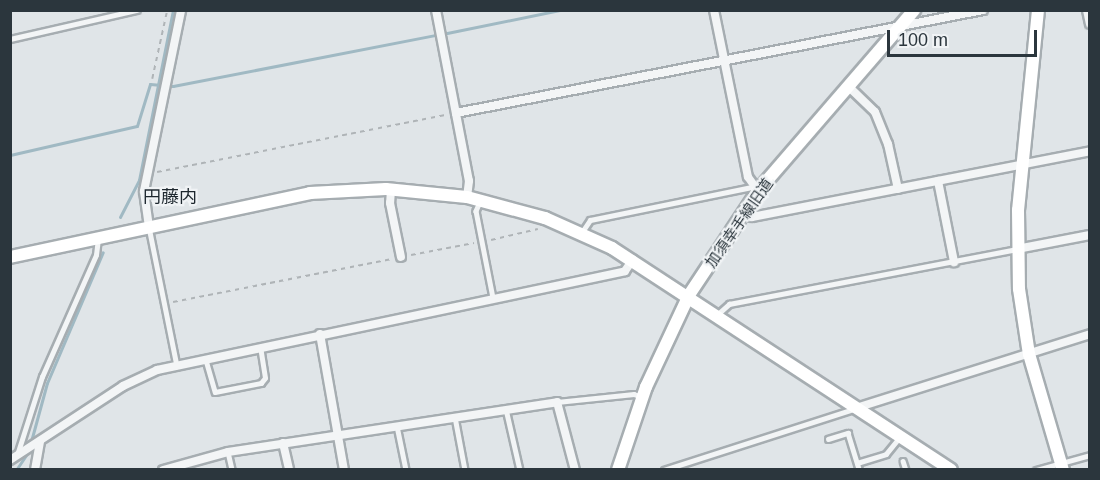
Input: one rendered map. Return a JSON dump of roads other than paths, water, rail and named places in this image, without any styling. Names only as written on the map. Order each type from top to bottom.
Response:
[{"type":"street","points":[[149,227],[144,191],[182,10]]},
{"type":"street","points":[[436,10],[469,181],[467,197]]},
{"type":"street","points":[[714,10],[724,63],[755,189]]},
{"type":"street","name":"加須幸手線旧道","points":[[618,470],[642,397],[689,295],[744,211],[755,189],[914,10]]},
{"type":"street","points":[[456,113],[724,63],[984,10]]},
{"type":"street","points":[[1038,10],[1022,164],[1017,249],[1021,316],[1029,354],[1062,466]]},
{"type":"street","points":[[1087,10],[1089,24]]},
{"type":"street","points":[[848,86],[875,112],[888,144],[898,189]]},
{"type":"street","points":[[744,211],[752,217],[1089,151]]},
{"type":"street","points":[[938,181],[954,262]]},
{"type":"street","points":[[10,258],[277,198],[347,189],[391,190],[481,200],[545,218],[582,232],[633,259],[951,470]]},
{"type":"street","points":[[391,190],[401,257]]},
{"type":"street","points":[[1017,249],[1089,235]]},
{"type":"street","points":[[10,460],[123,386],[157,370],[625,271],[633,259]]},
{"type":"street","points":[[320,334],[344,470]]},
{"type":"street","points":[[859,407],[1089,334]]},
{"type":"street","points":[[165,469],[228,452],[557,402],[576,470]]},
{"type":"street","points":[[35,470],[38,442]]},
{"type":"street","points":[[283,443],[289,470]]},
{"type":"lane","points":[[10,39],[137,10]]},
{"type":"lane","points":[[582,232],[588,221],[755,189]]},
{"type":"lane","points":[[481,200],[476,211],[493,298]]},
{"type":"lane","points":[[149,227],[177,366]]},
{"type":"lane","points":[[21,451],[42,377],[96,255],[99,238]]},
{"type":"lane","points":[[718,314],[729,304],[1017,249]]},
{"type":"lane","points":[[206,360],[215,392],[261,383],[265,378],[260,348]]},
{"type":"lane","points":[[557,402],[634,394],[642,397]]},
{"type":"lane","points":[[664,470],[859,407]]},
{"type":"lane","points":[[506,409],[520,470]]},
{"type":"lane","points":[[455,417],[465,470]]},
{"type":"lane","points":[[397,426],[406,470]]},
{"type":"lane","points":[[828,439],[848,433],[859,470]]},
{"type":"lane","points":[[857,463],[886,454],[901,435]]},
{"type":"lane","points":[[228,452],[232,470]]},
{"type":"lane","points":[[1036,470],[1062,466],[1089,455]]},
{"type":"lane","points":[[903,461],[906,470]]},
{"type":"waterway","points":[[120,217],[139,180],[173,10]]},
{"type":"waterway","points":[[447,33],[560,10]]},
{"type":"waterway","points":[[10,155],[137,126],[150,84],[173,86],[436,35]]},
{"type":"waterway","points":[[30,445],[47,383],[103,252]]},
{"type":"waterway","points":[[16,470],[28,452]]},
{"type":"district","name":"円藤内","points":[[170,197]]}]
